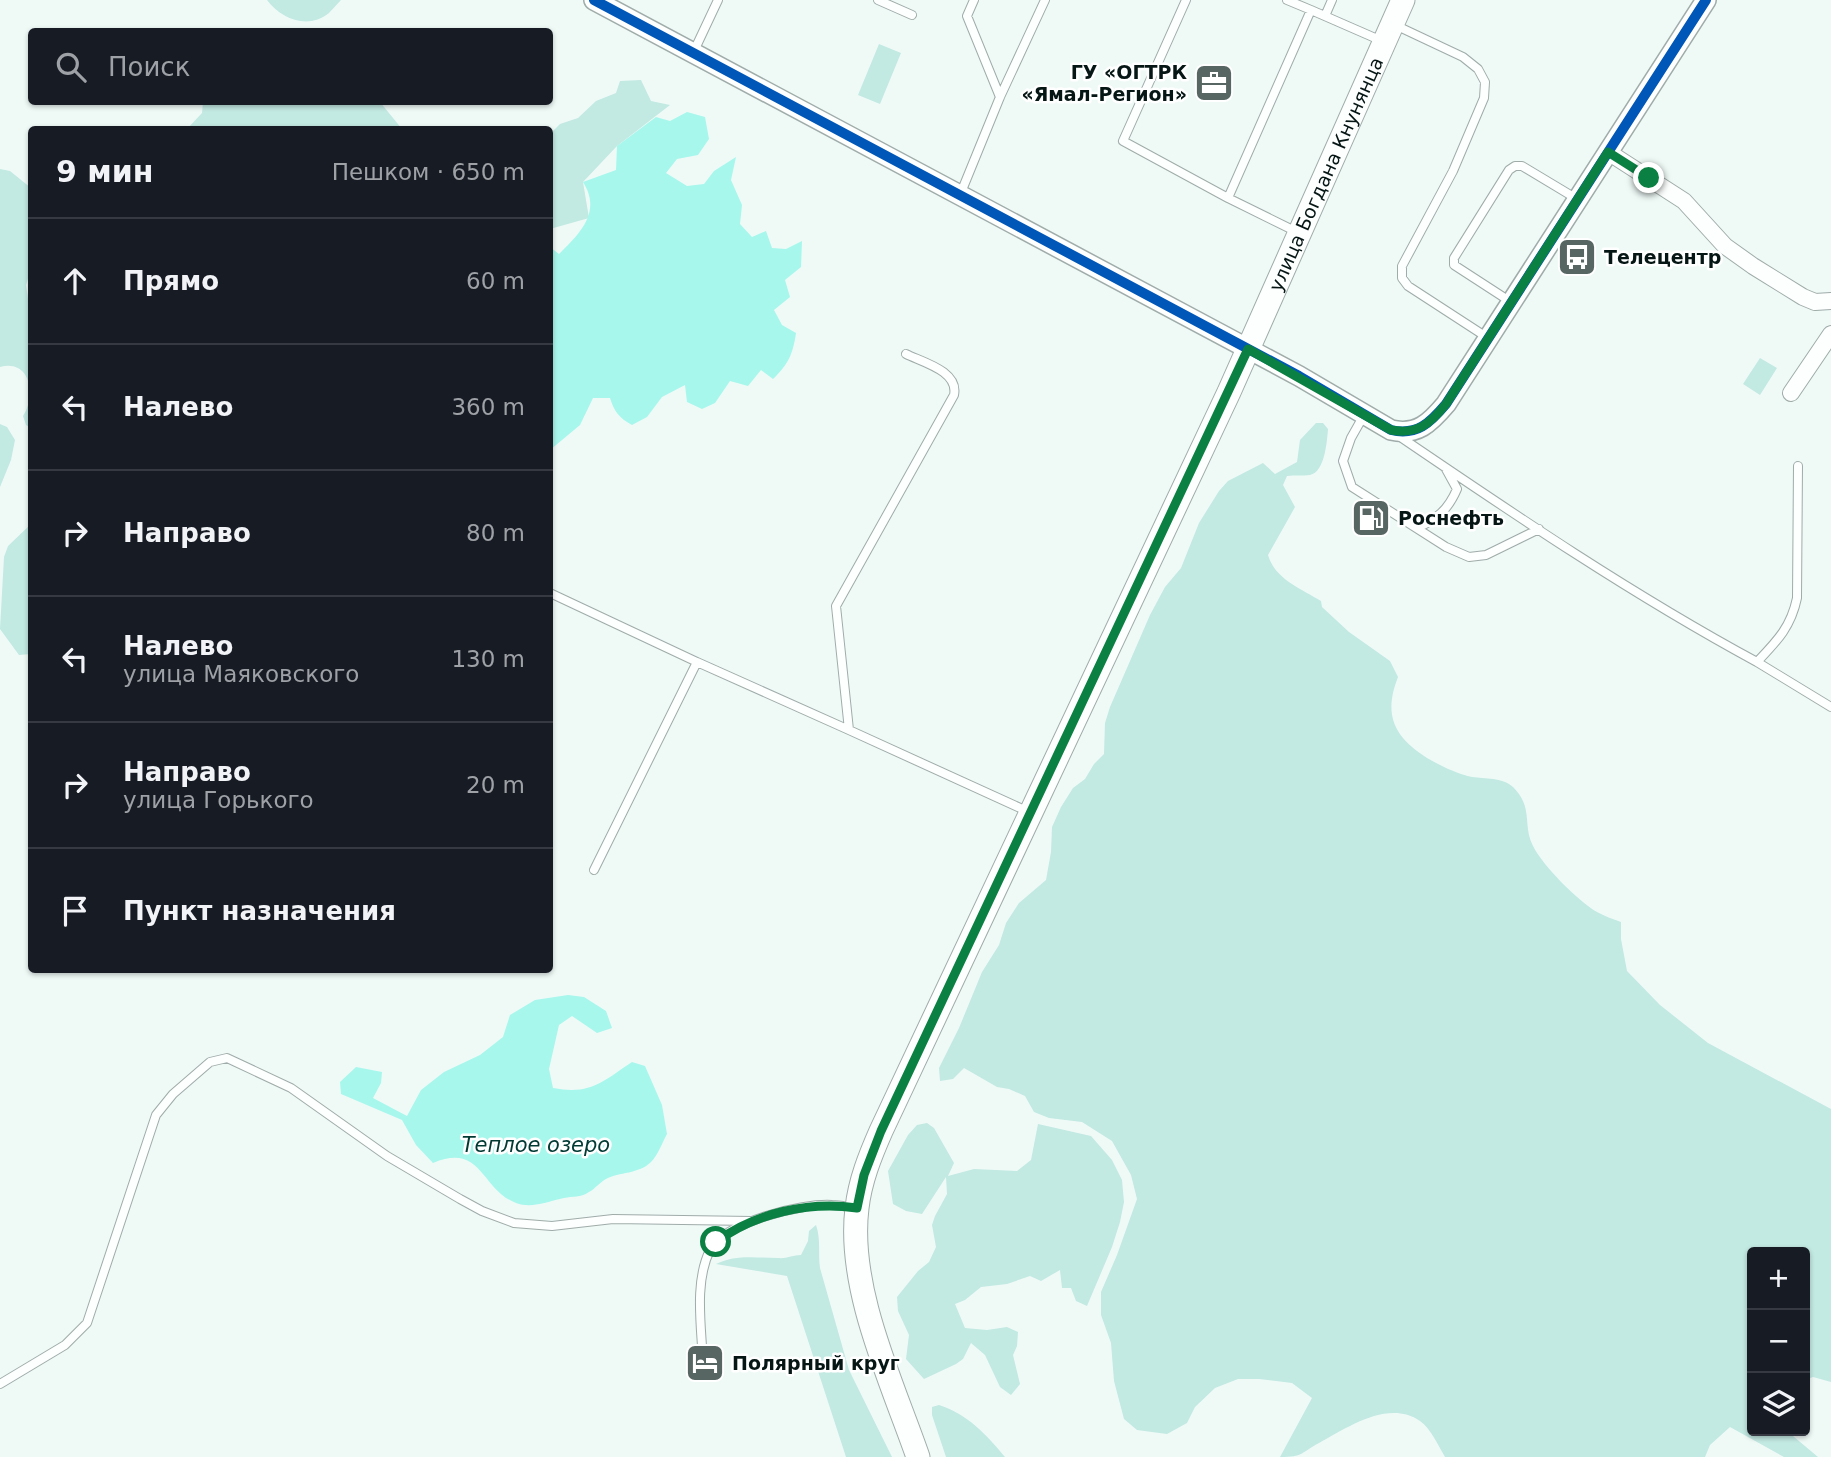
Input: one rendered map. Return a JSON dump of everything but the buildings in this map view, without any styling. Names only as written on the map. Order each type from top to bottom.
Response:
[{"type":"main road","name":"улица Богдана Кнунянца","points":[[918,1457],[865,1303],[856,1253],[857,1208],[864,1175],[881,1131],[1248,349],[1403,0]]},
{"type":"street","points":[[594,0],[1248,349],[1391,430],[1413,432],[1424,427],[1446,404],[1706,0]]},
{"type":"street","points":[[1608,152],[1684,201],[1725,246],[1753,266],[1803,297],[1815,302],[1831,301]]},
{"type":"street","points":[[1791,393],[1831,334]]},
{"type":"lane","points":[[693,53],[718,0]]},
{"type":"lane","points":[[878,0],[912,15]]},
{"type":"lane","points":[[974,0],[967,16],[1000,97]]},
{"type":"lane","points":[[960,195],[1000,97],[1045,0]]},
{"type":"lane","points":[[1186,0],[1123,141],[1299,234]]},
{"type":"lane","points":[[1287,0],[1325,16],[1463,57],[1478,69],[1485,82],[1484,98],[1453,171],[1402,266],[1402,278],[1408,286],[1488,338]]},
{"type":"lane","points":[[1325,16],[1332,0]]},
{"type":"lane","points":[[1228,198],[1311,10]]},
{"type":"lane","points":[[1511,302],[1454,265],[1454,258],[1508,170],[1522,166],[1577,199]]},
{"type":"lane","points":[[849,730],[836,606],[955,389],[948,375],[906,354]]},
{"type":"lane","points":[[1364,415],[1351,438],[1343,461],[1352,487],[1446,547],[1469,557],[1486,555],[1539,529]]},
{"type":"lane","points":[[1391,430],[1691,627],[1831,706]]},
{"type":"lane","points":[[1757,662],[1785,631],[1793,616],[1797,598],[1798,466]]},
{"type":"lane","points":[[1417,528],[1436,519],[1451,504],[1457,489],[1446,468]]},
{"type":"lane","points":[[553,594],[1031,813]]},
{"type":"lane","points":[[594,870],[697,662]]},
{"type":"lane","points":[[0,1384],[65,1345],[86,1323],[156,1115],[173,1094],[210,1062],[227,1058],[291,1088],[387,1156],[460,1199],[514,1223],[552,1226],[613,1219],[752,1221]]},
{"type":"lane","points":[[702,1346],[701,1281],[709,1252],[716,1242],[727,1233],[752,1221],[815,1206],[832,1204],[857,1208]]},
{"type":"shaded area","points":[[267,0],[341,0],[321,18],[304,21],[287,17]]},
{"type":"shaded area","points":[[879,44],[901,53],[880,104],[858,95]]},
{"type":"shaded area","points":[[641,80],[651,101],[670,105],[617,146],[583,182],[589,218],[553,228],[553,131],[560,124],[578,118],[596,101],[616,93],[620,81]]},
{"type":"shaded area","points":[[203,105],[382,105],[400,126],[190,126],[202,113]]},
{"type":"shaded area","points":[[0,169],[10,171],[28,186],[28,381],[18,368],[0,367]]},
{"type":"shaded area","points":[[1760,358],[1777,368],[1760,395],[1743,384]]},
{"type":"shaded area","points":[[28,405],[28,426],[23,416]]},
{"type":"shaded area","points":[[1316,423],[1323,423],[1328,429],[1322,462],[1315,473],[1287,476],[1283,485],[1295,507],[1268,555],[1282,577],[1321,601],[1322,607],[1349,632],[1390,661],[1398,677],[1392,714],[1399,733],[1406,742],[1427,758],[1448,769],[1472,777],[1499,780],[1513,787],[1526,809],[1530,838],[1538,854],[1580,900],[1597,912],[1621,922],[1627,971],[1660,1005],[1708,1043],[1831,1109],[1831,1382],[1810,1378],[1810,1247],[1747,1247],[1747,1436],[1793,1436],[1818,1457],[1784,1457],[1730,1427],[1710,1445],[1705,1457],[1445,1457],[1424,1424],[1408,1415],[1395,1413],[1368,1418],[1301,1454],[1280,1457],[1312,1398],[1292,1383],[1259,1379],[1238,1379],[1215,1388],[1195,1407],[1187,1423],[1167,1434],[1137,1430],[1124,1419],[1114,1381],[1111,1343],[1101,1315],[1101,1292],[1137,1199],[1131,1175],[1112,1141],[1082,1122],[1049,1118],[1034,1112],[1025,1096],[997,1087],[964,1068],[953,1079],[940,1081],[939,1068],[982,972],[999,945],[1006,923],[1019,903],[1046,880],[1052,827],[1073,788],[1085,779],[1104,754],[1105,723],[1110,707],[1150,615],[1165,587],[1181,568],[1199,523],[1228,481],[1263,463],[1275,474],[1297,462],[1300,440]]},
{"type":"shaded area","points":[[0,424],[7,427],[15,440],[11,460],[0,487]]},
{"type":"shaded area","points":[[28,527],[28,654],[19,655],[0,629],[4,557],[8,546]]},
{"type":"shaded area","points":[[927,1123],[934,1128],[954,1163],[948,1176],[974,1169],[1017,1171],[1031,1160],[1038,1124],[1091,1136],[1112,1160],[1122,1180],[1124,1202],[1120,1222],[1087,1306],[1076,1301],[1071,1288],[1062,1288],[1060,1270],[1041,1281],[1030,1276],[1007,1284],[981,1287],[965,1300],[955,1304],[965,1328],[987,1330],[1007,1327],[1018,1332],[1013,1355],[1020,1384],[1011,1395],[1000,1387],[985,1355],[971,1343],[963,1359],[924,1379],[906,1359],[909,1335],[898,1311],[897,1297],[929,1262],[936,1247],[932,1225],[947,1194],[946,1177],[922,1214],[906,1211],[893,1204],[888,1171],[908,1135],[917,1125]]},
{"type":"shaded area","points":[[816,1225],[820,1268],[849,1370],[892,1457],[846,1457],[787,1276],[716,1264],[739,1258],[801,1255],[808,1241],[809,1231]]},
{"type":"shaded area","points":[[939,1405],[958,1413],[975,1426],[1005,1457],[946,1457],[932,1415],[932,1407]]},
{"type":"water","points":[[687,112],[705,117],[709,139],[698,155],[677,159],[666,173],[687,186],[704,184],[714,171],[736,157],[731,180],[742,205],[740,224],[752,237],[766,231],[772,248],[786,249],[802,241],[801,267],[785,280],[790,297],[774,310],[782,325],[796,333],[791,353],[786,364],[773,379],[761,370],[748,386],[730,381],[715,403],[702,409],[687,402],[685,385],[662,397],[647,417],[632,425],[618,414],[610,398],[593,398],[580,425],[553,448],[553,249],[559,254],[586,221],[590,203],[583,182],[616,170],[617,146],[656,117],[670,121]]},
{"type":"water","name":"Теплое озеро","points":[[568,995],[584,997],[606,1011],[612,1028],[597,1033],[572,1016],[559,1025],[549,1069],[553,1088],[587,1088],[604,1081],[632,1062],[645,1066],[662,1105],[667,1134],[656,1156],[646,1166],[606,1179],[586,1194],[534,1205],[516,1203],[504,1197],[472,1163],[449,1158],[433,1163],[416,1145],[402,1120],[341,1094],[340,1082],[356,1067],[382,1072],[381,1083],[373,1098],[407,1116],[421,1090],[444,1072],[480,1055],[503,1037],[510,1015],[535,1000]]},
{"type":"cycle path","points":[[594,0],[1299,376],[1391,430],[1400,431],[1422,426],[1446,404],[1706,0]]},
{"type":"place","name":"ГУ «ОГТРК «Ямал-Регион»","points":[[1214,83]]},
{"type":"place","name":"Телецентр","points":[[1577,257]]},
{"type":"place","name":"Роснефть","points":[[1371,518]]},
{"type":"place","name":"Полярный круг","points":[[705,1363]]},
{"type":"route","points":[[716,1242],[727,1233],[752,1221],[794,1209],[832,1204],[857,1208],[864,1175],[881,1131],[1248,349],[1391,430],[1413,432],[1424,427],[1446,404],[1608,152],[1649,178]]}]
